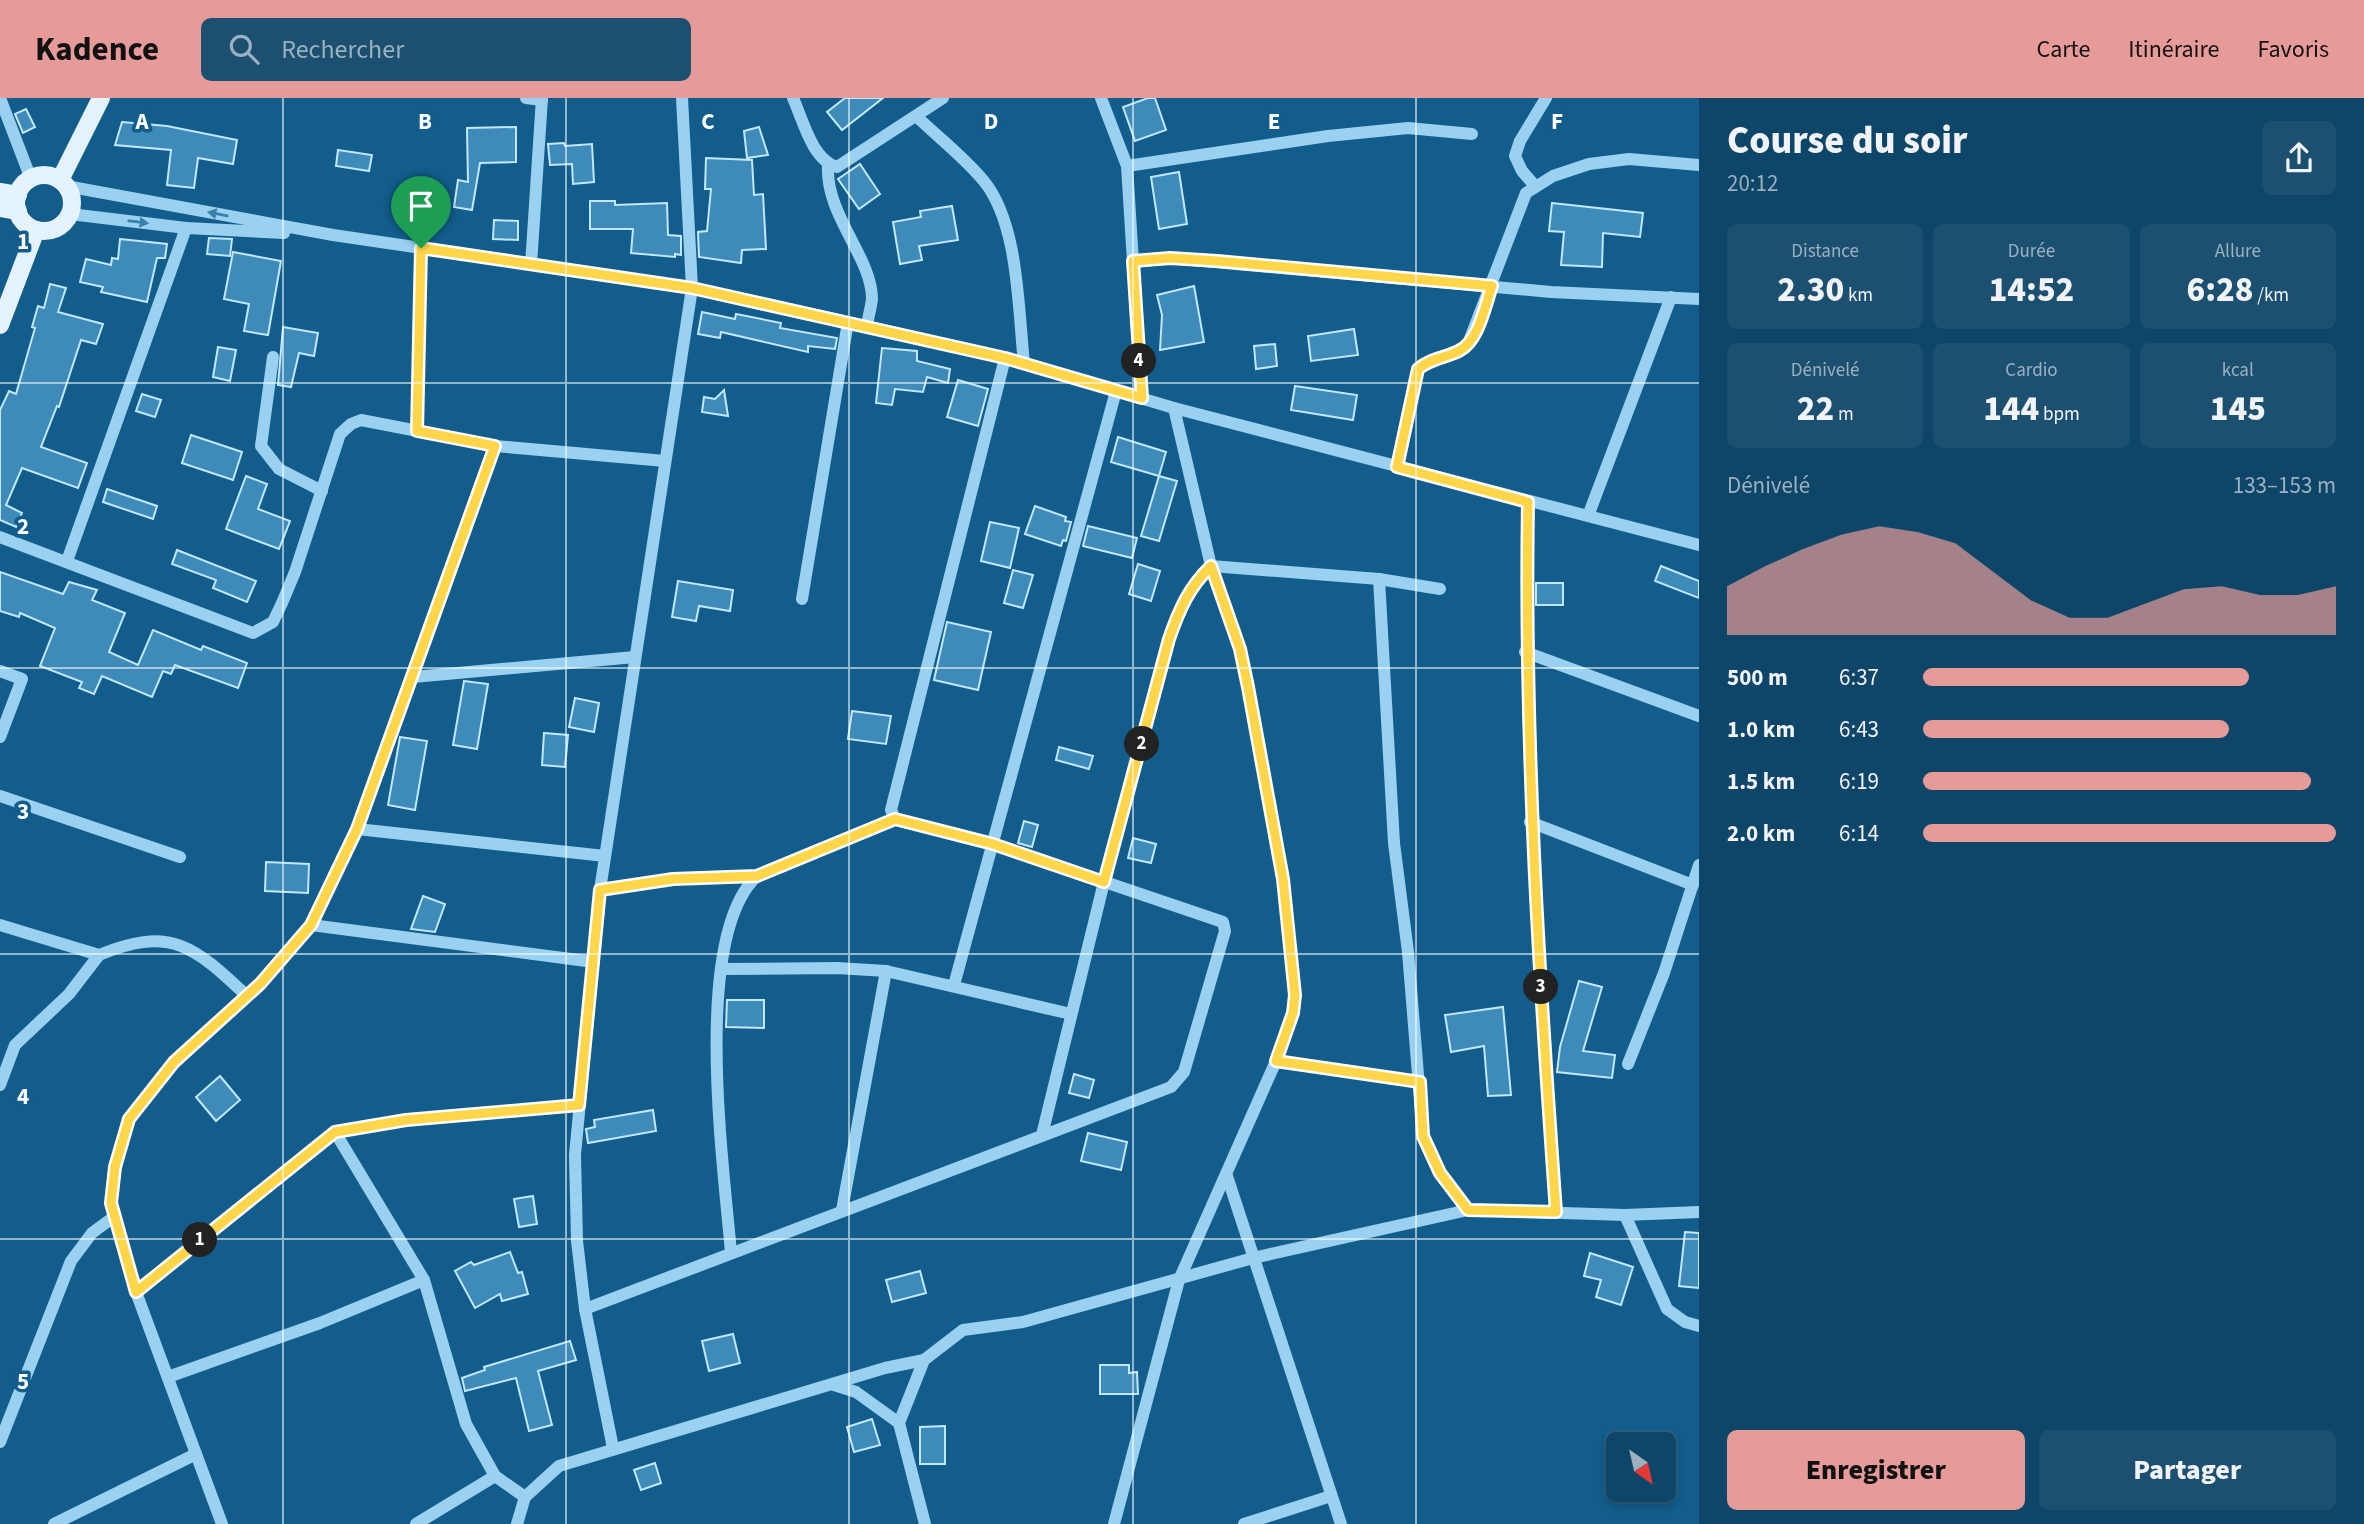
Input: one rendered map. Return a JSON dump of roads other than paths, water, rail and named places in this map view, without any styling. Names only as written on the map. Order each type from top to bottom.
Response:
[{"type":"main road","points":[[63,183],[101,98]]},
{"type":"main road","points":[[51,176],[63,183],[72,199],[70,214],[56,229],[36,230],[22,219],[9,202],[31,179],[51,176]]},
{"type":"main road","points":[[0,325],[36,230]]},
{"type":"street","points":[[0,98],[31,179]]},
{"type":"street","points":[[526,98],[542,99],[531,265]]},
{"type":"street","points":[[613,1448],[584,1309],[577,1241],[575,1155],[600,890],[692,288],[682,98]]},
{"type":"street","points":[[793,98],[817,152],[828,165],[837,167],[848,163],[943,98]]},
{"type":"street","points":[[1101,98],[1126,166],[1142,398]]},
{"type":"street","points":[[1535,186],[1515,156],[1520,141],[1546,98]]},
{"type":"street","points":[[916,116],[984,180],[995,198],[1003,219],[1014,267],[1024,363]]},
{"type":"street","points":[[1126,166],[1342,134],[1408,128],[1472,134]]},
{"type":"street","points":[[1397,467],[1418,369],[1428,360],[1459,351],[1468,344],[1526,193],[1553,176],[1589,164],[1629,159],[1699,165]]},
{"type":"street","points":[[828,165],[827,181],[833,201],[871,290],[867,326]]},
{"type":"street","points":[[63,183],[333,235],[692,288],[867,326],[1024,363],[1174,408],[1699,545]]},
{"type":"street","points":[[70,214],[186,228],[333,235]]},
{"type":"street","points":[[67,561],[186,228]]},
{"type":"street","points":[[417,431],[421,248]]},
{"type":"street","points":[[1133,261],[1170,258],[1205,260],[1492,286],[1699,299]]},
{"type":"street","points":[[1588,516],[1671,298]]},
{"type":"street","points":[[802,599],[848,322]]},
{"type":"street","points":[[273,357],[261,446],[279,469],[322,491]]},
{"type":"street","points":[[895,819],[891,810],[1005,358]]},
{"type":"street","points":[[954,985],[1116,391]]},
{"type":"street","points":[[1114,1524],[1179,1280],[1276,1061],[1293,1013],[1295,995],[1283,879],[1240,649],[1211,566],[1174,408]]},
{"type":"street","points":[[0,537],[253,633],[263,630],[273,622],[295,572],[340,434],[351,424],[361,420],[495,446],[665,461]]},
{"type":"street","points":[[222,1524],[136,1292],[111,1203],[115,1167],[129,1119],[174,1062],[247,996],[311,925],[357,829],[495,446]]},
{"type":"street","points":[[1528,502],[1525,652],[1531,822],[1556,1212]]},
{"type":"street","points":[[1042,1135],[1070,1014],[1169,639],[1181,606],[1196,580],[1211,566],[1380,579],[1440,589]]},
{"type":"street","points":[[1380,579],[1394,843],[1420,1082],[1423,1136],[1440,1173],[1468,1210]]},
{"type":"street","points":[[1525,652],[1699,716]]},
{"type":"street","points":[[412,677],[635,657]]},
{"type":"street","points":[[0,671],[22,679],[0,737]]},
{"type":"street","points":[[0,796],[180,857]]},
{"type":"street","points":[[584,1309],[1162,1091],[1179,1080],[1184,1072],[1225,931],[1223,922],[1215,916],[993,844],[895,819],[757,876],[743,888],[740,897],[721,969],[716,1014],[716,1075],[731,1252]]},
{"type":"street","points":[[1531,822],[1693,885]]},
{"type":"street","points":[[357,829],[605,856]]},
{"type":"street","points":[[1628,1064],[1644,1030],[1699,865]]},
{"type":"street","points":[[600,890],[684,878],[757,876]]},
{"type":"street","points":[[0,925],[99,956]]},
{"type":"street","points":[[311,925],[594,962]]},
{"type":"street","points":[[0,1084],[15,1045],[69,994],[99,956],[127,943],[153,939],[171,942],[209,960],[247,996]]},
{"type":"street","points":[[721,969],[837,968],[886,971],[1070,1014]]},
{"type":"street","points":[[842,1210],[886,971]]},
{"type":"street","points":[[1276,1061],[1420,1082]]},
{"type":"street","points":[[136,1292],[335,1132],[406,1120],[579,1105]]},
{"type":"street","points":[[335,1132],[424,1280],[466,1424],[495,1476],[525,1497]]},
{"type":"street","points":[[1227,1176],[1340,1524]]},
{"type":"street","points":[[517,1524],[525,1497],[559,1466],[885,1368],[924,1360],[963,1330],[1023,1322],[1253,1258],[1468,1210],[1625,1215],[1699,1212]]},
{"type":"street","points":[[1625,1215],[1667,1310],[1685,1322],[1699,1326]]},
{"type":"street","points":[[0,1442],[71,1261],[92,1233],[115,1216]]},
{"type":"street","points":[[168,1377],[320,1324],[424,1280]]},
{"type":"street","points":[[924,1360],[899,1423],[925,1524]]},
{"type":"street","points":[[834,1385],[856,1392],[899,1423]]},
{"type":"street","points":[[54,1524],[196,1454]]},
{"type":"street","points":[[416,1524],[495,1476]]},
{"type":"street","points":[[1244,1524],[1331,1496]]}]
